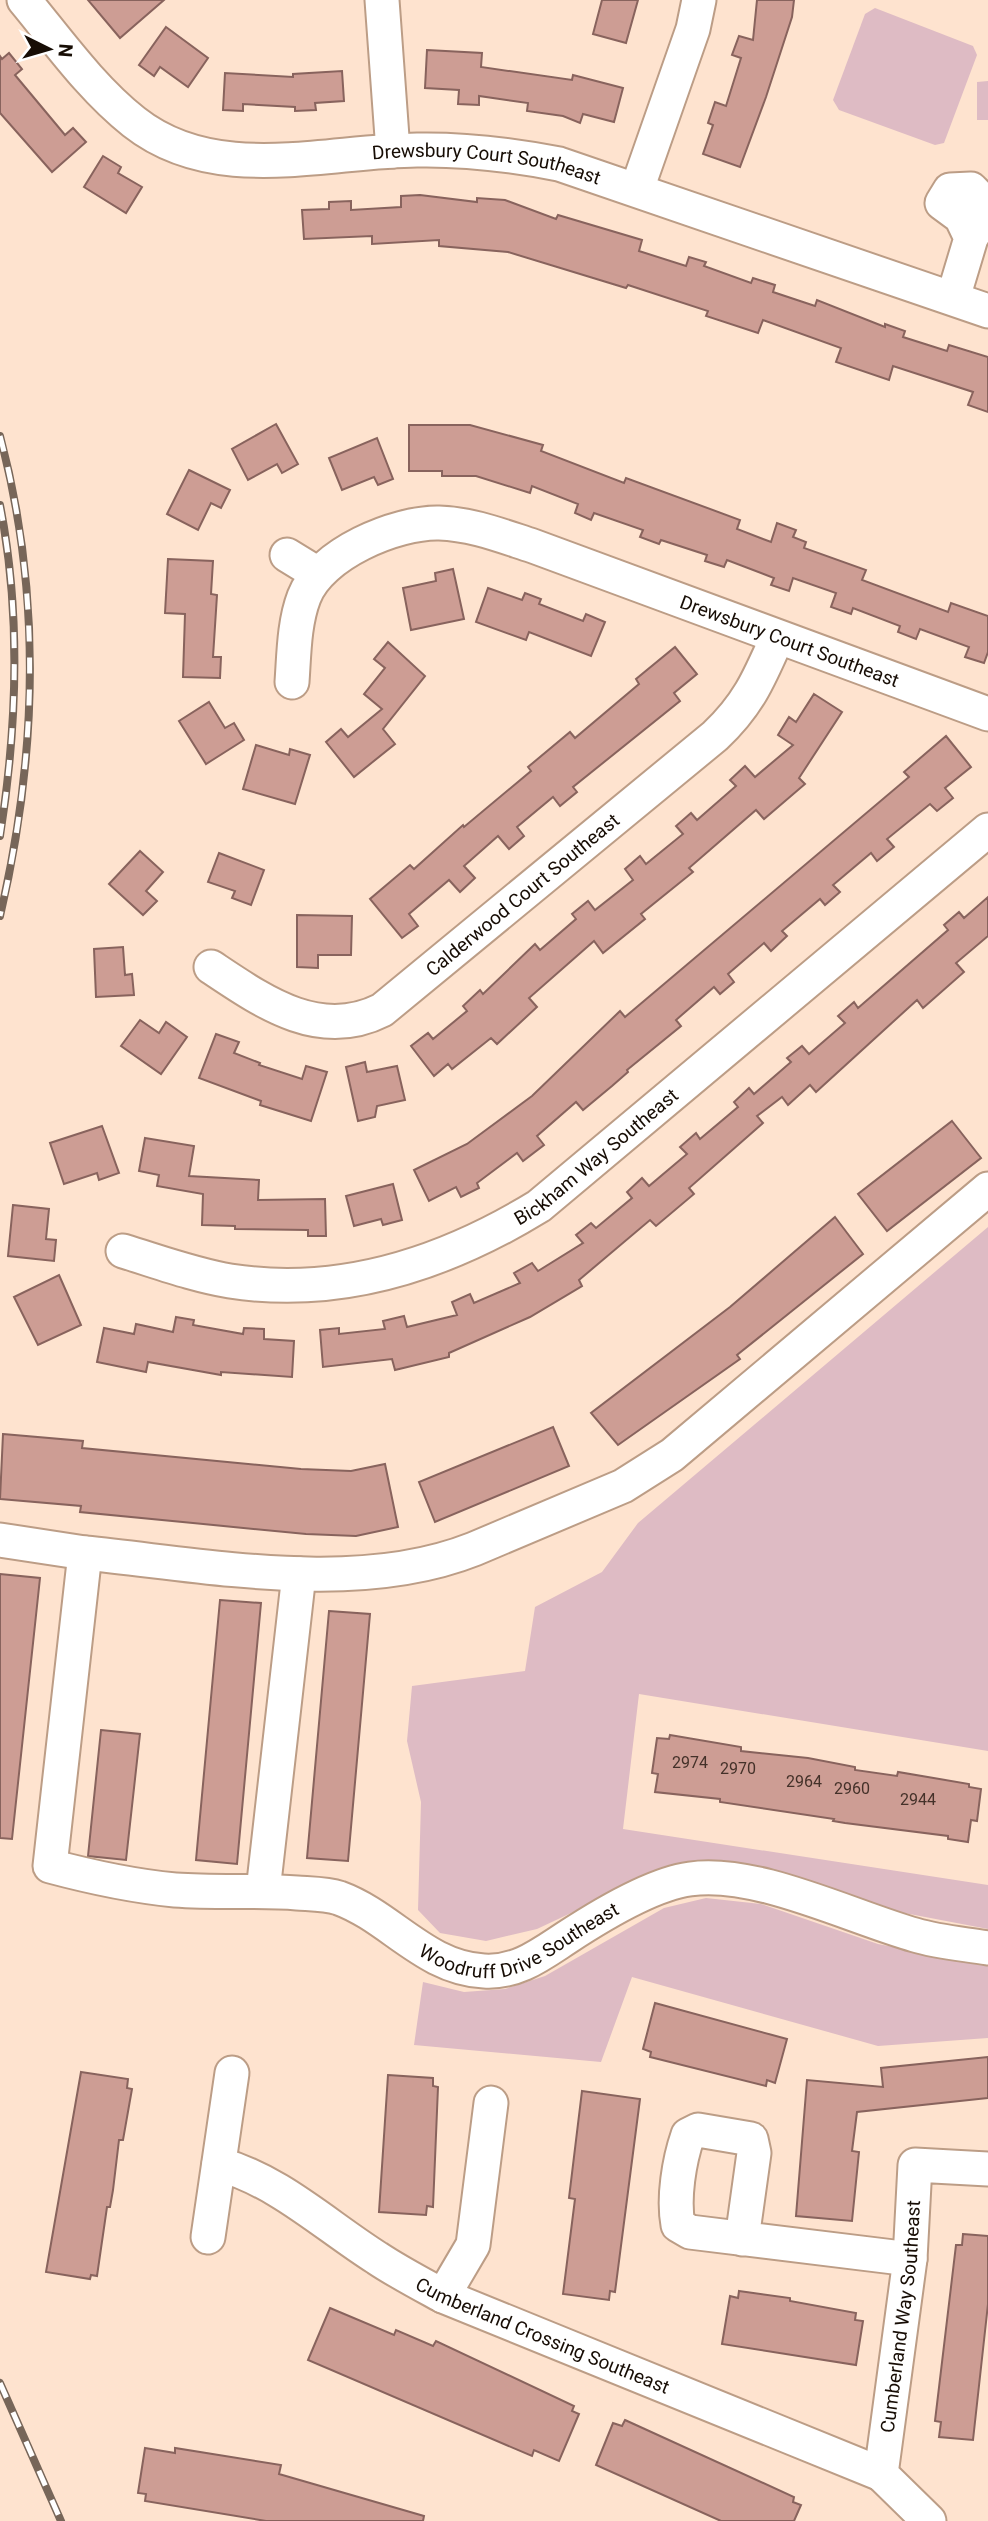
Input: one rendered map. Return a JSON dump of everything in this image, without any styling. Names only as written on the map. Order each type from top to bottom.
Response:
[{"type":"street","name":"Drewsbury Court Southeast","points":[[23,0],[84,72],[136,123],[199,154],[232,160],[272,160],[393,151],[464,151],[559,164],[988,311]]},
{"type":"street","points":[[382,0],[393,151]]},
{"type":"street","points":[[637,189],[693,29],[699,0]]},
{"type":"street","points":[[953,299],[971,238]]},
{"type":"street","name":"Drewsbury Court Southeast","points":[[292,682],[297,625],[304,596],[318,574],[338,556],[397,530],[437,523],[468,526],[533,546],[776,638],[988,714]]},
{"type":"street","points":[[287,555],[318,574]]},
{"type":"street","name":"Calderwood Court Southeast","points":[[211,967],[260,999],[298,1018],[348,1021],[366,1018],[382,1010],[715,736],[739,713],[754,691],[776,638]]},
{"type":"street","name":"Bickham Way Southeast","points":[[123,1251],[195,1274],[232,1281],[299,1285],[401,1270],[439,1258],[482,1239],[539,1206],[988,830]]},
{"type":"street","points":[[0,1540],[85,1553],[299,1574],[379,1570],[452,1558],[623,1486],[672,1455],[988,1189]]},
{"type":"street","name":"Woodruff Drive Southeast","points":[[85,1553],[50,1866],[95,1878],[176,1890],[263,1891],[337,1897],[366,1911],[438,1960],[484,1971],[505,1970],[526,1964],[605,1916],[657,1890],[690,1879],[720,1879],[781,1890],[918,1936],[988,1948]]},
{"type":"street","points":[[263,1891],[299,1574]]},
{"type":"street","points":[[208,2237],[232,2073]]},
{"type":"street","points":[[443,2296],[473,2245],[491,2103]]},
{"type":"street","name":"Cumberland Crossing Southeast","points":[[219,2164],[242,2171],[295,2201],[376,2258],[443,2296],[881,2474]]},
{"type":"street","name":"Cumberland Way Southeast","points":[[881,2474],[910,2259],[915,2165],[988,2169]]},
{"type":"street","points":[[742,2239],[910,2259]]},
{"type":"street","points":[[881,2474],[929,2521]]},
{"type":"shaded area","points":[[875,8],[973,46],[977,55],[944,143],[935,145],[839,110],[833,100],[865,14]]},
{"type":"shaded area","points":[[988,81],[988,120],[977,120],[977,82]]},
{"type":"shaded area","points":[[988,1227],[988,1751],[639,1694],[623,1829],[988,1885],[988,1929],[899,1912],[789,1876],[722,1862],[673,1865],[537,1929],[486,1941],[440,1933],[418,1910],[421,1802],[407,1741],[412,1686],[525,1671],[535,1607],[602,1572],[638,1523]]},
{"type":"shaded area","points":[[706,1898],[761,1904],[878,1944],[988,1965],[988,2038],[878,2046],[632,1977],[601,2062],[414,2045],[423,1982],[464,1992],[505,1989],[545,1976],[664,1908]]},
{"type":"building","points":[[88,0],[164,0],[120,38]]},
{"type":"building","points":[[602,0],[638,0],[626,43],[593,34]]},
{"type":"building","points":[[757,0],[794,0],[792,17],[740,167],[703,154],[713,125],[708,123],[715,102],[726,106],[741,58],[732,55],[739,36],[753,40]]},
{"type":"building","points":[[166,27],[208,58],[188,87],[160,67],[154,76],[139,65]]},
{"type":"building","points":[[427,50],[482,53],[481,67],[572,80],[573,75],[623,88],[614,122],[583,114],[580,123],[563,116],[527,111],[528,103],[479,96],[479,105],[458,104],[459,90],[425,88]]},
{"type":"building","points":[[9,53],[22,69],[15,75],[65,135],[73,128],[86,142],[52,172],[0,113],[0,56],[2,59]]},
{"type":"building","points":[[342,71],[344,101],[315,103],[316,110],[295,111],[295,107],[243,104],[243,111],[223,110],[225,73],[293,77],[293,74]]},
{"type":"building","points":[[103,156],[121,167],[118,173],[142,187],[126,213],[84,187]]},
{"type":"building","points":[[420,195],[477,202],[477,198],[505,200],[556,219],[558,215],[642,240],[639,251],[686,266],[689,257],[706,262],[704,266],[751,283],[753,278],[775,285],[773,292],[815,306],[817,300],[885,327],[885,324],[905,331],[903,337],[947,351],[949,345],[988,357],[988,412],[968,405],[973,392],[893,366],[889,380],[836,362],[841,348],[763,320],[758,333],[706,316],[708,311],[628,285],[626,288],[508,252],[439,246],[439,240],[372,244],[372,236],[304,239],[302,210],[329,209],[329,202],[351,201],[351,210],[401,207],[401,196]]},
{"type":"building","points":[[276,424],[298,464],[282,473],[277,464],[248,480],[232,449]]},
{"type":"building","points":[[409,425],[470,425],[543,445],[541,451],[624,483],[626,478],[740,520],[737,529],[771,542],[777,523],[796,530],[793,537],[806,542],[804,548],[866,570],[862,580],[948,612],[951,603],[988,616],[988,652],[984,663],[965,657],[969,647],[920,629],[916,639],[898,632],[900,626],[853,608],[851,614],[831,607],[836,593],[793,578],[789,591],[771,585],[774,578],[727,560],[724,567],[705,561],[707,555],[661,540],[659,544],[640,537],[643,530],[594,513],[591,520],[575,513],[578,504],[532,486],[530,493],[476,476],[442,476],[442,471],[409,471]]},
{"type":"building","points":[[377,438],[393,479],[378,485],[374,477],[342,490],[329,458]]},
{"type":"building","points":[[189,470],[230,490],[221,508],[211,503],[198,530],[167,514]]},
{"type":"building","points":[[168,559],[213,561],[211,594],[217,595],[213,657],[221,657],[220,678],[183,677],[185,614],[165,613]]},
{"type":"building","points":[[453,569],[464,619],[411,630],[403,588],[436,581],[435,573]]},
{"type":"building","points":[[488,588],[522,600],[525,593],[541,599],[539,604],[583,621],[586,614],[605,622],[591,656],[529,632],[526,640],[476,622]]},
{"type":"building","points":[[388,642],[425,676],[383,729],[395,744],[354,777],[326,742],[341,729],[348,737],[382,709],[364,694],[385,668],[374,659]]},
{"type":"building","points":[[675,647],[697,674],[674,693],[680,701],[573,787],[577,792],[560,806],[553,797],[517,827],[524,836],[509,849],[498,836],[464,866],[475,878],[460,892],[449,880],[409,914],[418,926],[402,938],[370,899],[410,865],[414,869],[463,825],[464,827],[531,771],[528,767],[570,732],[575,738],[639,684],[636,679]]},
{"type":"building","points":[[814,694],[842,712],[799,778],[805,784],[764,819],[756,810],[689,868],[693,872],[641,914],[645,919],[603,953],[594,941],[529,998],[537,1007],[497,1044],[491,1038],[452,1069],[448,1064],[434,1076],[411,1046],[428,1033],[433,1039],[467,1011],[463,1006],[480,990],[483,994],[535,944],[540,950],[576,919],[572,914],[588,901],[595,910],[633,880],[625,869],[640,856],[646,864],[683,834],[676,826],[691,813],[697,820],[736,786],[730,780],[745,766],[755,777],[793,745],[778,735],[789,717],[796,722]]},
{"type":"building","points":[[209,702],[225,728],[234,723],[244,740],[206,764],[179,721]]},
{"type":"building","points":[[946,736],[971,767],[945,788],[953,798],[937,811],[930,804],[887,839],[894,847],[877,861],[871,853],[833,885],[840,892],[825,905],[820,899],[782,931],[787,936],[771,951],[764,943],[728,974],[734,982],[720,994],[714,987],[676,1020],[681,1026],[583,1110],[576,1102],[537,1136],[544,1145],[523,1161],[517,1153],[477,1183],[479,1188],[461,1197],[456,1187],[429,1201],[414,1170],[467,1144],[532,1096],[620,1011],[625,1017],[909,777],[904,772]]},
{"type":"building","points":[[256,745],[289,755],[290,749],[310,755],[295,804],[243,789]]},
{"type":"building","points":[[140,851],[163,872],[146,891],[157,901],[143,915],[109,884]]},
{"type":"building","points":[[219,853],[264,870],[251,905],[232,898],[235,891],[208,882]]},
{"type":"building","points":[[988,897],[988,936],[956,963],[964,972],[923,1008],[917,1000],[816,1092],[810,1085],[788,1105],[782,1097],[757,1116],[763,1123],[689,1188],[694,1194],[656,1226],[650,1220],[579,1280],[582,1286],[530,1317],[449,1353],[449,1357],[395,1370],[392,1359],[323,1367],[320,1330],[339,1328],[339,1334],[385,1329],[383,1321],[404,1316],[407,1327],[457,1315],[452,1302],[470,1294],[474,1303],[520,1283],[514,1273],[532,1263],[538,1271],[583,1243],[576,1235],[591,1223],[596,1228],[632,1198],[627,1192],[642,1178],[649,1186],[687,1154],[680,1147],[696,1133],[700,1139],[738,1107],[734,1102],[749,1088],[754,1094],[791,1062],[787,1058],[802,1046],[809,1054],[845,1023],[838,1016],[854,1002],[858,1008],[948,930],[944,925],[959,912],[964,918]]},
{"type":"building","points":[[297,915],[352,916],[351,955],[318,955],[318,968],[297,967]]},
{"type":"building","points":[[123,947],[125,975],[132,974],[134,995],[96,997],[94,949]]},
{"type":"building","points":[[140,1020],[159,1033],[166,1022],[187,1037],[161,1074],[121,1046]]},
{"type":"building","points":[[216,1034],[239,1042],[234,1053],[260,1063],[259,1065],[302,1079],[306,1066],[327,1072],[311,1121],[260,1105],[261,1101],[199,1078]]},
{"type":"building","points":[[365,1062],[367,1072],[397,1066],[405,1100],[377,1106],[375,1117],[358,1121],[346,1067]]},
{"type":"building","points":[[952,1121],[981,1158],[887,1231],[858,1194]]},
{"type":"building","points":[[102,1126],[119,1173],[99,1180],[97,1173],[64,1184],[50,1143]]},
{"type":"building","points":[[145,1138],[194,1146],[189,1176],[259,1180],[258,1200],[325,1199],[326,1236],[308,1236],[308,1230],[235,1229],[235,1226],[202,1225],[203,1194],[157,1186],[159,1175],[139,1171]]},
{"type":"building","points":[[393,1184],[402,1220],[383,1225],[381,1219],[354,1226],[346,1196]]},
{"type":"building","points":[[13,1205],[49,1209],[46,1239],[56,1240],[54,1261],[8,1256]]},
{"type":"building","points":[[835,1217],[863,1254],[737,1355],[740,1359],[618,1445],[591,1413],[730,1307]]},
{"type":"building","points":[[59,1275],[81,1325],[38,1345],[14,1297]]},
{"type":"building","points":[[176,1317],[194,1320],[193,1325],[243,1334],[244,1328],[264,1329],[264,1339],[294,1341],[292,1377],[221,1372],[221,1375],[148,1362],[146,1372],[97,1362],[104,1328],[134,1334],[136,1324],[173,1332]]},
{"type":"building","points":[[553,1427],[569,1466],[435,1522],[419,1482]]},
{"type":"building","points":[[3,1434],[83,1441],[82,1448],[301,1469],[351,1471],[385,1464],[398,1527],[356,1536],[306,1534],[80,1512],[81,1506],[0,1499]]},
{"type":"building","points":[[0,1574],[40,1578],[12,1839],[0,1838]]},
{"type":"building","points":[[220,1600],[261,1603],[237,1864],[196,1860]]},
{"type":"building","points":[[329,1611],[370,1614],[348,1861],[307,1858]]},
{"type":"building","points":[[101,1730],[140,1734],[126,1860],[88,1856]]},
{"type":"building","points":[[670,1735],[741,1747],[741,1751],[808,1758],[855,1767],[855,1770],[897,1776],[898,1772],[969,1784],[969,1787],[981,1789],[977,1821],[971,1820],[968,1842],[948,1839],[948,1836],[845,1823],[833,1821],[834,1819],[720,1802],[720,1799],[655,1792],[658,1774],[652,1773],[657,1738],[669,1739]]},
{"type":"building","points":[[655,2003],[787,2039],[775,2083],[767,2080],[766,2086],[650,2057],[651,2052],[643,2049]]},
{"type":"building","points":[[988,2057],[988,2098],[857,2112],[852,2151],[859,2152],[852,2221],[796,2216],[807,2080],[883,2087],[881,2068]]},
{"type":"building","points":[[81,2072],[128,2079],[127,2088],[132,2089],[123,2140],[119,2140],[97,2276],[91,2275],[90,2279],[46,2272]]},
{"type":"building","points":[[388,2075],[433,2078],[433,2086],[438,2087],[433,2207],[427,2206],[426,2215],[379,2212]]},
{"type":"building","points":[[582,2091],[640,2099],[615,2292],[610,2291],[609,2300],[563,2294],[575,2199],[569,2198]]},
{"type":"building","points":[[963,2234],[988,2236],[988,2304],[973,2440],[939,2437],[941,2422],[935,2421],[956,2245],[962,2245]]},
{"type":"building","points":[[739,2291],[790,2298],[790,2301],[856,2313],[855,2320],[863,2321],[856,2365],[722,2344],[730,2296],[738,2298]]},
{"type":"building","points":[[330,2308],[394,2335],[396,2330],[433,2346],[436,2341],[574,2406],[572,2411],[579,2414],[559,2461],[534,2450],[532,2456],[308,2360]]},
{"type":"building","points":[[625,2420],[794,2497],[793,2502],[801,2505],[794,2521],[721,2521],[596,2465],[613,2423],[622,2426]]},
{"type":"building","points":[[145,2448],[175,2453],[175,2448],[281,2465],[279,2474],[424,2516],[423,2521],[266,2521],[145,2501],[146,2494],[138,2493]]},
{"type":"railway","points":[[0,436],[14,496],[23,555],[30,676],[22,797],[0,916]]},
{"type":"railway","points":[[0,505],[7,546],[14,629],[13,712],[0,836]]},
{"type":"railway","points":[[0,2383],[61,2521]]}]
